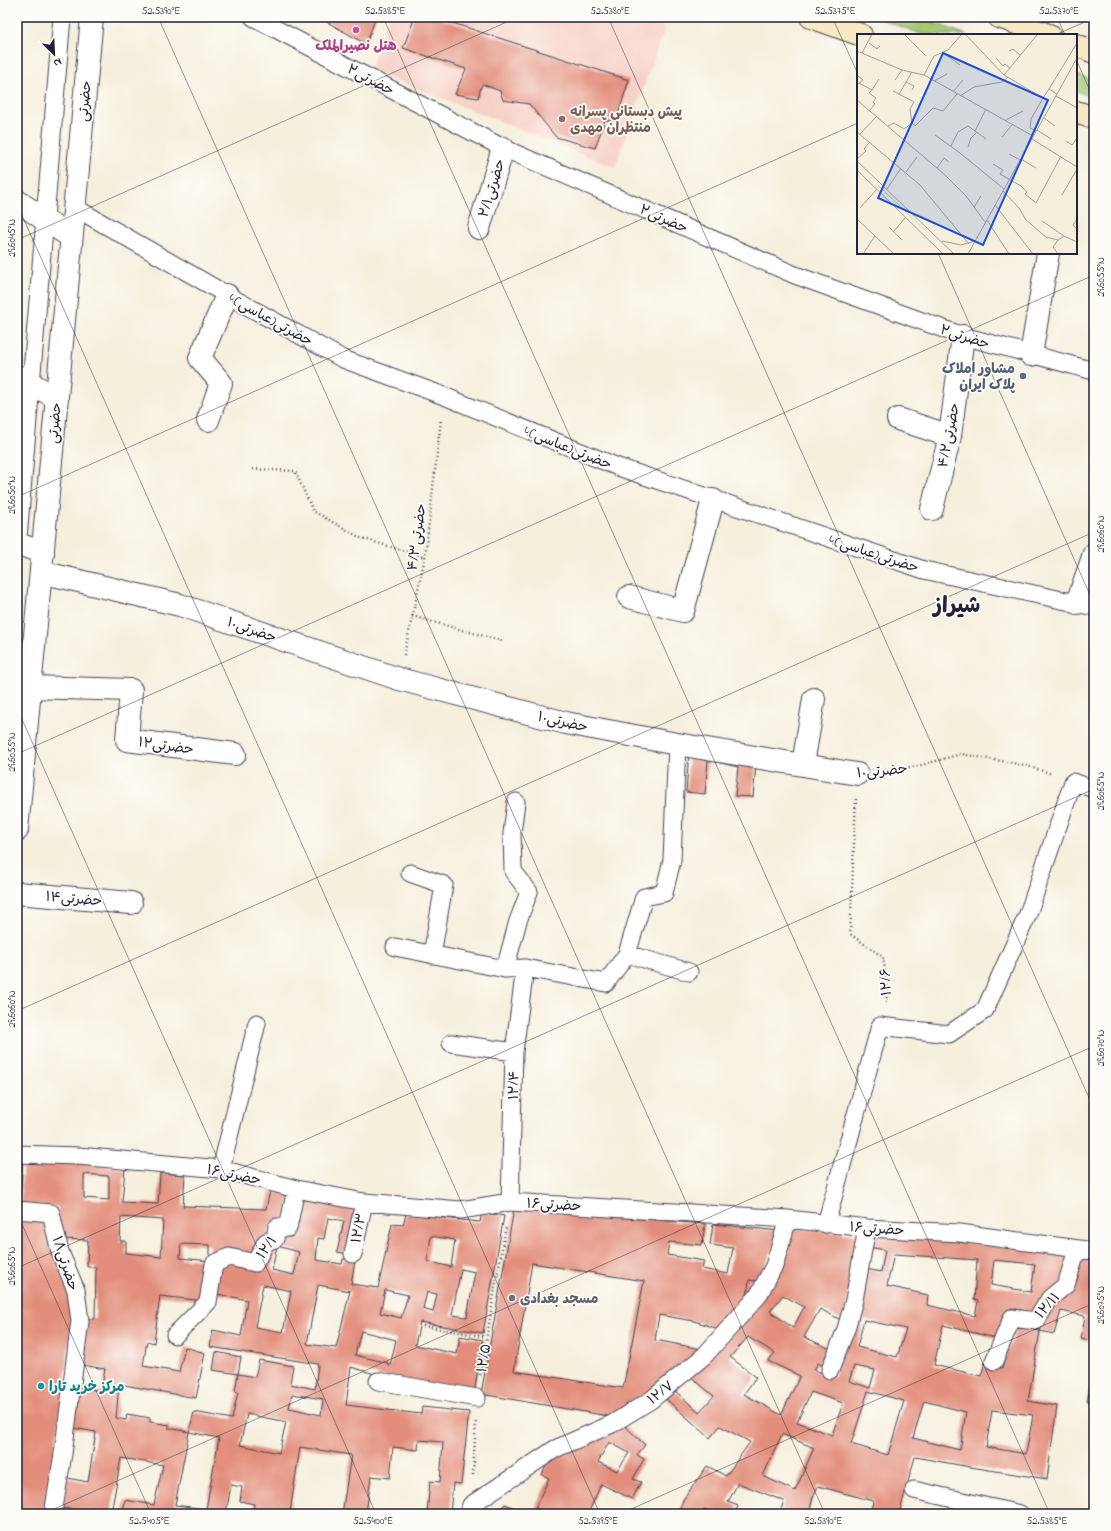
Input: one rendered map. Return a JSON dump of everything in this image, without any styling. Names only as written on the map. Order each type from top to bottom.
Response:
[{"type":"main road","points":[[811,17],[858,34]]},
{"type":"main road","points":[[999,17],[1046,34]]},
{"type":"main road","points":[[1077,45],[1094,52]]},
{"type":"main road","points":[[1077,112],[1094,118]]},
{"type":"street","name":"حضرتی","points":[[17,830],[24,686],[42,562],[92,17]]},
{"type":"street","name":"حضرتی۲/۱","points":[[479,228],[503,148]]},
{"type":"street","points":[[17,201],[71,237]]},
{"type":"street","points":[[1031,355],[1048,254]]},
{"type":"street","points":[[208,420],[221,382],[200,358],[227,296]]},
{"type":"street","name":"حضرتی۴/۲","points":[[932,509],[950,436],[963,336]]},
{"type":"street","points":[[24,380],[57,398]]},
{"type":"street","points":[[898,419],[950,436]]},
{"type":"street","points":[[629,597],[683,611],[713,500]]},
{"type":"street","name":"حضرتی۱۰","points":[[17,544],[42,562],[180,605],[399,679],[566,722],[677,744],[857,774]]},
{"type":"street","points":[[1085,605],[1094,554]]},
{"type":"street","name":"حضرتی۱۲","points":[[24,686],[131,690],[127,740],[235,754]]},
{"type":"street","points":[[803,764],[814,700]]},
{"type":"street","name":"حضرتی۱۴","points":[[17,893],[131,903]]},
{"type":"lane","name":"حضرتی","points":[[17,550],[24,380],[45,220],[62,17]]},
{"type":"lane","name":"حضرتی۲","points":[[253,17],[503,148],[795,275],[963,336],[1031,355],[1094,370]]},
{"type":"lane","name":"4حضرتی(عباسی)","points":[[74,207],[227,296],[343,360],[444,396],[618,467],[924,570],[1085,605]]},
{"type":"lane","points":[[395,947],[505,969],[525,968],[606,983],[626,954],[644,897],[664,893],[672,860],[677,744]]},
{"type":"lane","points":[[826,1224],[880,1026],[949,1034],[985,1010],[1028,914],[1073,782],[1094,789]]},
{"type":"lane","points":[[505,969],[518,921],[529,892],[513,871],[512,833],[516,802]]},
{"type":"lane","points":[[410,873],[444,885],[432,955]]},
{"type":"lane","points":[[626,954],[689,972]]},
{"type":"lane","name":"۱۲/۴","points":[[510,1202],[514,1052],[525,968]]},
{"type":"lane","points":[[221,1169],[258,1023]]},
{"type":"lane","points":[[451,1043],[514,1052]]},
{"type":"lane","name":"حضرتی۱۶","points":[[17,1154],[78,1156],[221,1169],[296,1189],[364,1202],[462,1210],[510,1202],[788,1219],[867,1228],[960,1233],[1077,1250],[1094,1251]]},
{"type":"lane","name":"۱۲/۱","points":[[175,1335],[208,1302],[214,1264],[229,1257],[255,1263],[266,1242],[275,1240],[277,1228],[288,1228],[296,1189]]},
{"type":"lane","name":"۱۲/۳","points":[[353,1254],[364,1202]]},
{"type":"lane","name":"حضرتی۱۸","points":[[17,1210],[51,1213],[60,1252],[76,1290],[80,1321],[63,1454],[53,1514]]},
{"type":"lane","name":"۱۲/۷","points":[[469,1510],[555,1449],[612,1424],[651,1400],[704,1356],[758,1296],[774,1266],[788,1219]]},
{"type":"lane","points":[[830,1370],[846,1329],[854,1300],[867,1228]]},
{"type":"lane","name":"۱۲/۱۱","points":[[994,1361],[1012,1318],[1036,1321],[1050,1298],[1066,1285],[1077,1250]]},
{"type":"lane","points":[[378,1381],[477,1398]]},
{"type":"lane","points":[[914,1490],[1020,1514]]},
{"type":"path","name":"حضرتی۴/۳","points":[[399,679],[425,557],[444,396]]},
{"type":"path","points":[[253,469],[295,471],[313,511],[361,538],[425,557]]},
{"type":"path","points":[[412,616],[502,641]]},
{"type":"path","name":"حضرتی۱۰","points":[[857,774],[918,766],[961,754],[1024,765],[1073,782]]},
{"type":"path","name":"۱۲/۶","points":[[857,774],[850,934],[883,957],[888,993],[880,1026]]},
{"type":"path","name":"۱۲/۵","points":[[469,1510],[477,1398],[486,1337],[510,1202]]},
{"type":"path","points":[[423,1326],[486,1337]]},
{"type":"shaded area","name":"پیش دبستانی پسرانه منتظران مهدی","points":[[389,17],[637,17],[665,27],[615,167],[370,70]]},
{"type":"green space","points":[[875,17],[918,17],[964,34],[921,34]]},
{"type":"green space","points":[[1077,74],[1094,81],[1094,98],[1077,91]]},
{"type":"building","name":"هتل نصیرالملک","points":[[318,17],[376,17],[366,44]]},
{"type":"building","points":[[415,17],[434,17],[629,80],[616,121],[605,120],[595,148],[556,137],[529,104],[503,100],[500,91],[482,84],[478,98],[455,94],[466,69],[403,48]]},
{"type":"building","points":[[689,751],[756,765],[753,797],[735,796],[738,767],[708,760],[705,794],[686,792]]},
{"type":"building","points":[[23,1161],[84,1162],[125,1169],[122,1202],[158,1204],[160,1173],[185,1175],[183,1206],[266,1209],[270,1191],[291,1195],[283,1224],[270,1223],[269,1237],[264,1237],[254,1258],[227,1253],[210,1261],[204,1301],[160,1296],[154,1343],[147,1341],[143,1366],[179,1372],[185,1347],[205,1353],[196,1398],[119,1384],[116,1418],[126,1420],[127,1414],[150,1418],[150,1422],[170,1425],[168,1428],[189,1432],[194,1412],[232,1419],[238,1392],[235,1391],[238,1374],[255,1377],[259,1360],[293,1366],[290,1384],[315,1389],[318,1364],[210,1347],[213,1330],[241,1336],[247,1300],[212,1293],[218,1266],[227,1261],[258,1267],[270,1243],[278,1242],[281,1231],[291,1233],[299,1196],[359,1208],[350,1254],[337,1252],[344,1221],[328,1218],[324,1239],[318,1238],[316,1260],[342,1264],[343,1259],[355,1261],[351,1284],[378,1288],[392,1224],[403,1225],[406,1214],[480,1222],[482,1212],[504,1216],[483,1333],[420,1322],[415,1345],[457,1354],[460,1336],[483,1340],[474,1393],[385,1377],[351,1367],[346,1405],[421,1414],[422,1407],[469,1412],[461,1484],[453,1483],[450,1514],[427,1514],[430,1481],[440,1482],[443,1442],[419,1440],[418,1450],[393,1447],[390,1478],[371,1476],[366,1514],[342,1514],[351,1455],[300,1447],[290,1512],[295,1514],[253,1514],[254,1504],[240,1501],[242,1487],[231,1485],[226,1514],[123,1514],[125,1500],[154,1505],[163,1465],[121,1458],[111,1514],[62,1508],[67,1478],[88,1482],[96,1432],[73,1428],[79,1387],[101,1391],[105,1369],[82,1365],[87,1319],[95,1319],[96,1267],[87,1267],[88,1240],[62,1239],[58,1224],[58,1207],[20,1204]],"holes":[[[84,1174],[109,1176],[109,1200],[84,1198]],[[121,1217],[163,1220],[161,1257],[126,1253],[126,1241],[120,1241]],[[431,1236],[455,1240],[451,1267],[427,1261]],[[181,1244],[210,1245],[210,1261],[180,1258]],[[277,1246],[299,1252],[294,1275],[272,1270]],[[461,1269],[475,1272],[467,1317],[452,1315]],[[263,1285],[291,1291],[283,1332],[255,1327]],[[318,1285],[350,1291],[336,1348],[307,1344]],[[385,1290],[408,1295],[401,1318],[380,1313]],[[427,1292],[437,1294],[433,1312],[423,1309]],[[361,1331],[396,1340],[390,1366],[388,1363],[355,1355]],[[292,1394],[323,1399],[321,1415],[289,1408]],[[247,1414],[286,1422],[279,1453],[240,1445]],[[189,1432],[219,1438],[206,1509],[175,1505]]]},
{"type":"building","name":"مسجد بغدادی","points":[[514,1209],[705,1224],[702,1245],[669,1242],[667,1255],[704,1261],[702,1269],[728,1274],[733,1248],[710,1245],[713,1224],[780,1231],[759,1281],[749,1280],[747,1296],[719,1329],[694,1321],[659,1315],[655,1340],[701,1349],[646,1397],[608,1416],[481,1394]],"holes":[[[532,1263],[644,1281],[623,1388],[514,1371]]]},
{"type":"building","points":[[18,1214],[47,1217],[74,1307],[55,1453],[45,1514],[17,1514]]},
{"type":"building","points":[[791,1228],[861,1235],[843,1321],[820,1309],[804,1337],[833,1350],[826,1367],[818,1363],[814,1370],[834,1377],[866,1269],[881,1272],[885,1250],[869,1247],[871,1232],[1072,1254],[1063,1282],[1036,1313],[1011,1308],[999,1339],[943,1325],[934,1365],[981,1376],[985,1362],[1002,1368],[1017,1326],[1040,1331],[1028,1401],[1057,1406],[1047,1479],[915,1457],[899,1514],[870,1514],[873,1501],[818,1486],[813,1497],[809,1514],[779,1514],[784,1501],[738,1483],[728,1502],[738,1506],[735,1514],[717,1514],[704,1509],[702,1514],[678,1514],[683,1500],[707,1466],[726,1476],[750,1442],[720,1426],[710,1438],[665,1398],[674,1390],[699,1412],[714,1396],[690,1376],[753,1311]],"holes":[[[894,1254],[977,1260],[974,1300],[978,1301],[975,1316],[927,1305],[928,1295],[887,1286]],[[994,1260],[1035,1264],[1031,1292],[991,1285]],[[783,1295],[804,1307],[793,1328],[770,1311]],[[864,1320],[906,1329],[897,1357],[857,1347]],[[748,1337],[775,1353],[768,1361],[800,1376],[781,1415],[744,1394],[756,1377],[730,1357]],[[854,1366],[875,1370],[870,1388],[849,1381]],[[868,1391],[904,1401],[888,1455],[851,1444]],[[811,1392],[843,1403],[832,1435],[797,1422]],[[924,1401],[966,1412],[960,1450],[913,1438]],[[992,1410],[1033,1415],[1026,1454],[986,1447]],[[782,1434],[814,1448],[795,1491],[763,1476]]]},
{"type":"building","points":[[1079,1256],[1094,1258],[1094,1342],[1081,1339],[1085,1316],[1061,1311],[1054,1334],[1040,1331],[1053,1300],[1062,1290],[1071,1292]]},
{"type":"building","points":[[216,1352],[241,1357],[238,1374],[213,1370]]},
{"type":"building","points":[[1094,1372],[1094,1402],[1087,1401]]},
{"type":"building","points":[[623,1424],[645,1445],[637,1455],[644,1459],[633,1479],[641,1482],[632,1499],[601,1484],[588,1514],[549,1514],[535,1508],[549,1478],[542,1475],[547,1463]],"holes":[[[609,1442],[629,1453],[617,1471],[598,1462]]]},
{"type":"building","points":[[505,1504],[529,1514],[495,1514]]},
{"type":"place","name":"هتل نصیرالملک","points":[[356,30]]},
{"type":"place","name":"پیش دبستانی پسرانه منتظران مهدی","points":[[562,119]]},
{"type":"place","name":"مشاور املاک پلاک ایران","points":[[1023,376]]},
{"type":"place","name":"مسجد بغدادی","points":[[512,1298]]},
{"type":"place","name":"مرکز خرید تارا","points":[[41,1386]]},
{"type":"district","name":"شیراز","points":[[957,604]]}]
